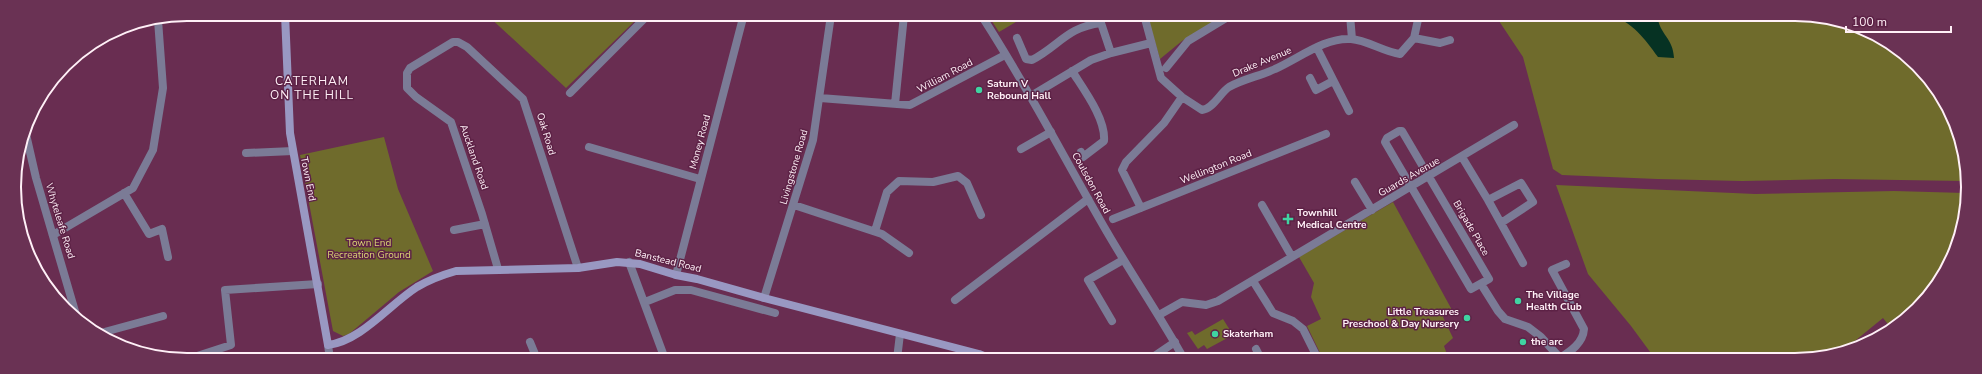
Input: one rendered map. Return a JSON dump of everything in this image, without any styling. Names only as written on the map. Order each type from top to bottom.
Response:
[{"type":"main road","name":"Town End","points":[[285,21],[290,133],[328,345]]},
{"type":"main road","name":"Banstead Road","points":[[328,345],[341,343],[353,337],[417,287],[438,276],[456,270],[578,268],[617,262],[629,262],[974,353]]},
{"type":"street","points":[[570,93],[642,21]]},
{"type":"street","name":"Money Road","points":[[676,275],[742,21]]},
{"type":"street","name":"Livingstone Road","points":[[764,298],[813,140],[830,21]]},
{"type":"street","points":[[895,104],[903,21]]},
{"type":"street","name":"Coulsdon Road","points":[[985,21],[1031,96],[1123,260],[1159,315],[1181,353]]},
{"type":"street","points":[[1017,38],[1026,59],[1032,60],[1072,31],[1096,21]]},
{"type":"street","points":[[1101,21],[1111,52]]},
{"type":"street","name":"Drake Avenue","points":[[1146,21],[1161,78],[1182,97],[1202,110],[1207,110],[1218,96],[1233,85],[1276,68],[1327,42],[1338,39],[1352,39],[1390,53],[1400,54],[1414,38]]},
{"type":"street","points":[[1166,68],[1188,41],[1216,21]]},
{"type":"street","points":[[1350,21],[1352,39]]},
{"type":"street","points":[[1418,21],[1414,38],[1440,43],[1450,40]]},
{"type":"street","points":[[53,235],[133,188],[153,150],[163,88],[158,23]]},
{"type":"street","name":"Oak Road","points":[[448,45],[453,42],[462,43],[524,99],[578,268]]},
{"type":"street","points":[[1031,96],[1091,60],[1111,52],[1151,43]]},
{"type":"street","name":"Auckland Road","points":[[448,45],[410,68],[407,73],[407,88],[416,97],[451,122],[486,224],[498,269]]},
{"type":"street","points":[[1317,48],[1349,111]]},
{"type":"street","name":"William Road","points":[[820,98],[910,105],[919,102],[1005,55]]},
{"type":"street","points":[[1072,71],[1090,99],[1105,133],[1104,141],[1083,157],[1081,152]]},
{"type":"street","points":[[1310,78],[1316,90],[1333,80]]},
{"type":"street","points":[[1141,208],[1122,170],[1126,162],[1164,123],[1182,97]]},
{"type":"street","name":"Guards Avenue","points":[[1159,315],[1182,302],[1206,304],[1218,301],[1462,158],[1514,125]]},
{"type":"street","points":[[1021,148],[1051,132]]},
{"type":"street","name":"Brigade Place","points":[[1402,132],[1489,279],[1471,290],[1412,187],[1385,142],[1387,138],[1392,135],[1402,132]]},
{"type":"street","name":"Wellington Road","points":[[1113,219],[1326,134]]},
{"type":"street","name":"Whyteleafe Road","points":[[28,141],[74,308]]},
{"type":"street","points":[[589,147],[700,179]]},
{"type":"street","points":[[246,153],[293,151]]},
{"type":"street","points":[[1462,158],[1488,200],[1522,263]]},
{"type":"street","points":[[875,231],[887,192],[899,181],[933,182],[958,176],[963,178],[967,183],[980,215]]},
{"type":"street","points":[[1355,182],[1372,210]]},
{"type":"street","points":[[1488,200],[1521,183],[1533,202],[1500,223]]},
{"type":"street","points":[[124,193],[148,234],[162,229],[168,257]]},
{"type":"street","points":[[955,300],[1088,199]]},
{"type":"street","points":[[794,205],[875,231],[909,253]]},
{"type":"street","points":[[1262,205],[1292,257]]},
{"type":"street","points":[[454,230],[486,224]]},
{"type":"street","points":[[1112,321],[1088,280],[1123,260]]},
{"type":"street","points":[[629,262],[663,353]]},
{"type":"street","points":[[1566,264],[1552,270],[1584,329],[1584,336],[1580,342],[1567,353]]},
{"type":"street","points":[[1253,281],[1273,313],[1293,321],[1303,329],[1315,353]]},
{"type":"street","points":[[206,353],[230,345],[225,290],[318,284]]},
{"type":"street","points":[[1481,284],[1498,311],[1505,319],[1528,327],[1537,334],[1554,353]]},
{"type":"street","points":[[644,302],[675,290],[691,290],[775,313]]},
{"type":"street","points":[[105,332],[163,316]]},
{"type":"street","points":[[898,353],[900,334]]},
{"type":"street","points":[[530,342],[535,353]]},
{"type":"street","points":[[1159,353],[1175,342]]},
{"type":"street","points":[[328,345],[329,353]]},
{"type":"street","points":[[1256,349],[1258,353]]},
{"type":"green space","points":[[494,21],[635,21],[566,88]]},
{"type":"green space","points":[[992,21],[1018,21],[999,32]]},
{"type":"green space","points":[[1149,21],[1214,21],[1182,41],[1160,59]]},
{"type":"green space","points":[[1499,21],[1806,21],[1838,27],[1859,34],[1878,43],[1904,62],[1927,86],[1939,104],[1952,134],[1960,165],[1961,181],[1834,179],[1742,181],[1562,175],[1553,169],[1523,57]]},
{"type":"green space","name":"Town End Recreation Ground","points":[[384,137],[398,189],[433,271],[399,292],[349,334],[343,336],[333,331],[300,155]]},
{"type":"green space","points":[[1556,185],[1755,194],[1894,191],[1961,193],[1960,209],[1952,240],[1939,270],[1927,288],[1904,312],[1888,324],[1883,318],[1854,342],[1827,350],[1806,353],[1651,353],[1631,326],[1588,274]]},
{"type":"green space","points":[[1393,202],[1452,310],[1443,317],[1453,338],[1444,346],[1447,353],[1320,353],[1307,326],[1321,319],[1311,297],[1314,283],[1299,257]]},
{"type":"green space","name":"Skaterham","points":[[1223,319],[1233,335],[1207,349],[1204,345],[1198,349],[1187,333],[1192,331],[1195,335]]},
{"type":"shaded area","points":[[1623,21],[1659,21],[1671,45],[1674,58],[1658,57],[1643,37]]},
{"type":"place","name":"Saturn V Rebound Hall","points":[[979,90]]},
{"type":"place","name":"Townhill Medical Centre","points":[[1288,219]]},
{"type":"place","name":"The Village Health Club","points":[[1518,301]]},
{"type":"place","name":"Little Treasures Preschool & Day Nursery","points":[[1467,318]]},
{"type":"place","name":"Skaterham","points":[[1215,334]]},
{"type":"place","name":"the arc","points":[[1523,342]]},
{"type":"district","name":"CATERHAM ON THE HILL","points":[[312,88]]}]
